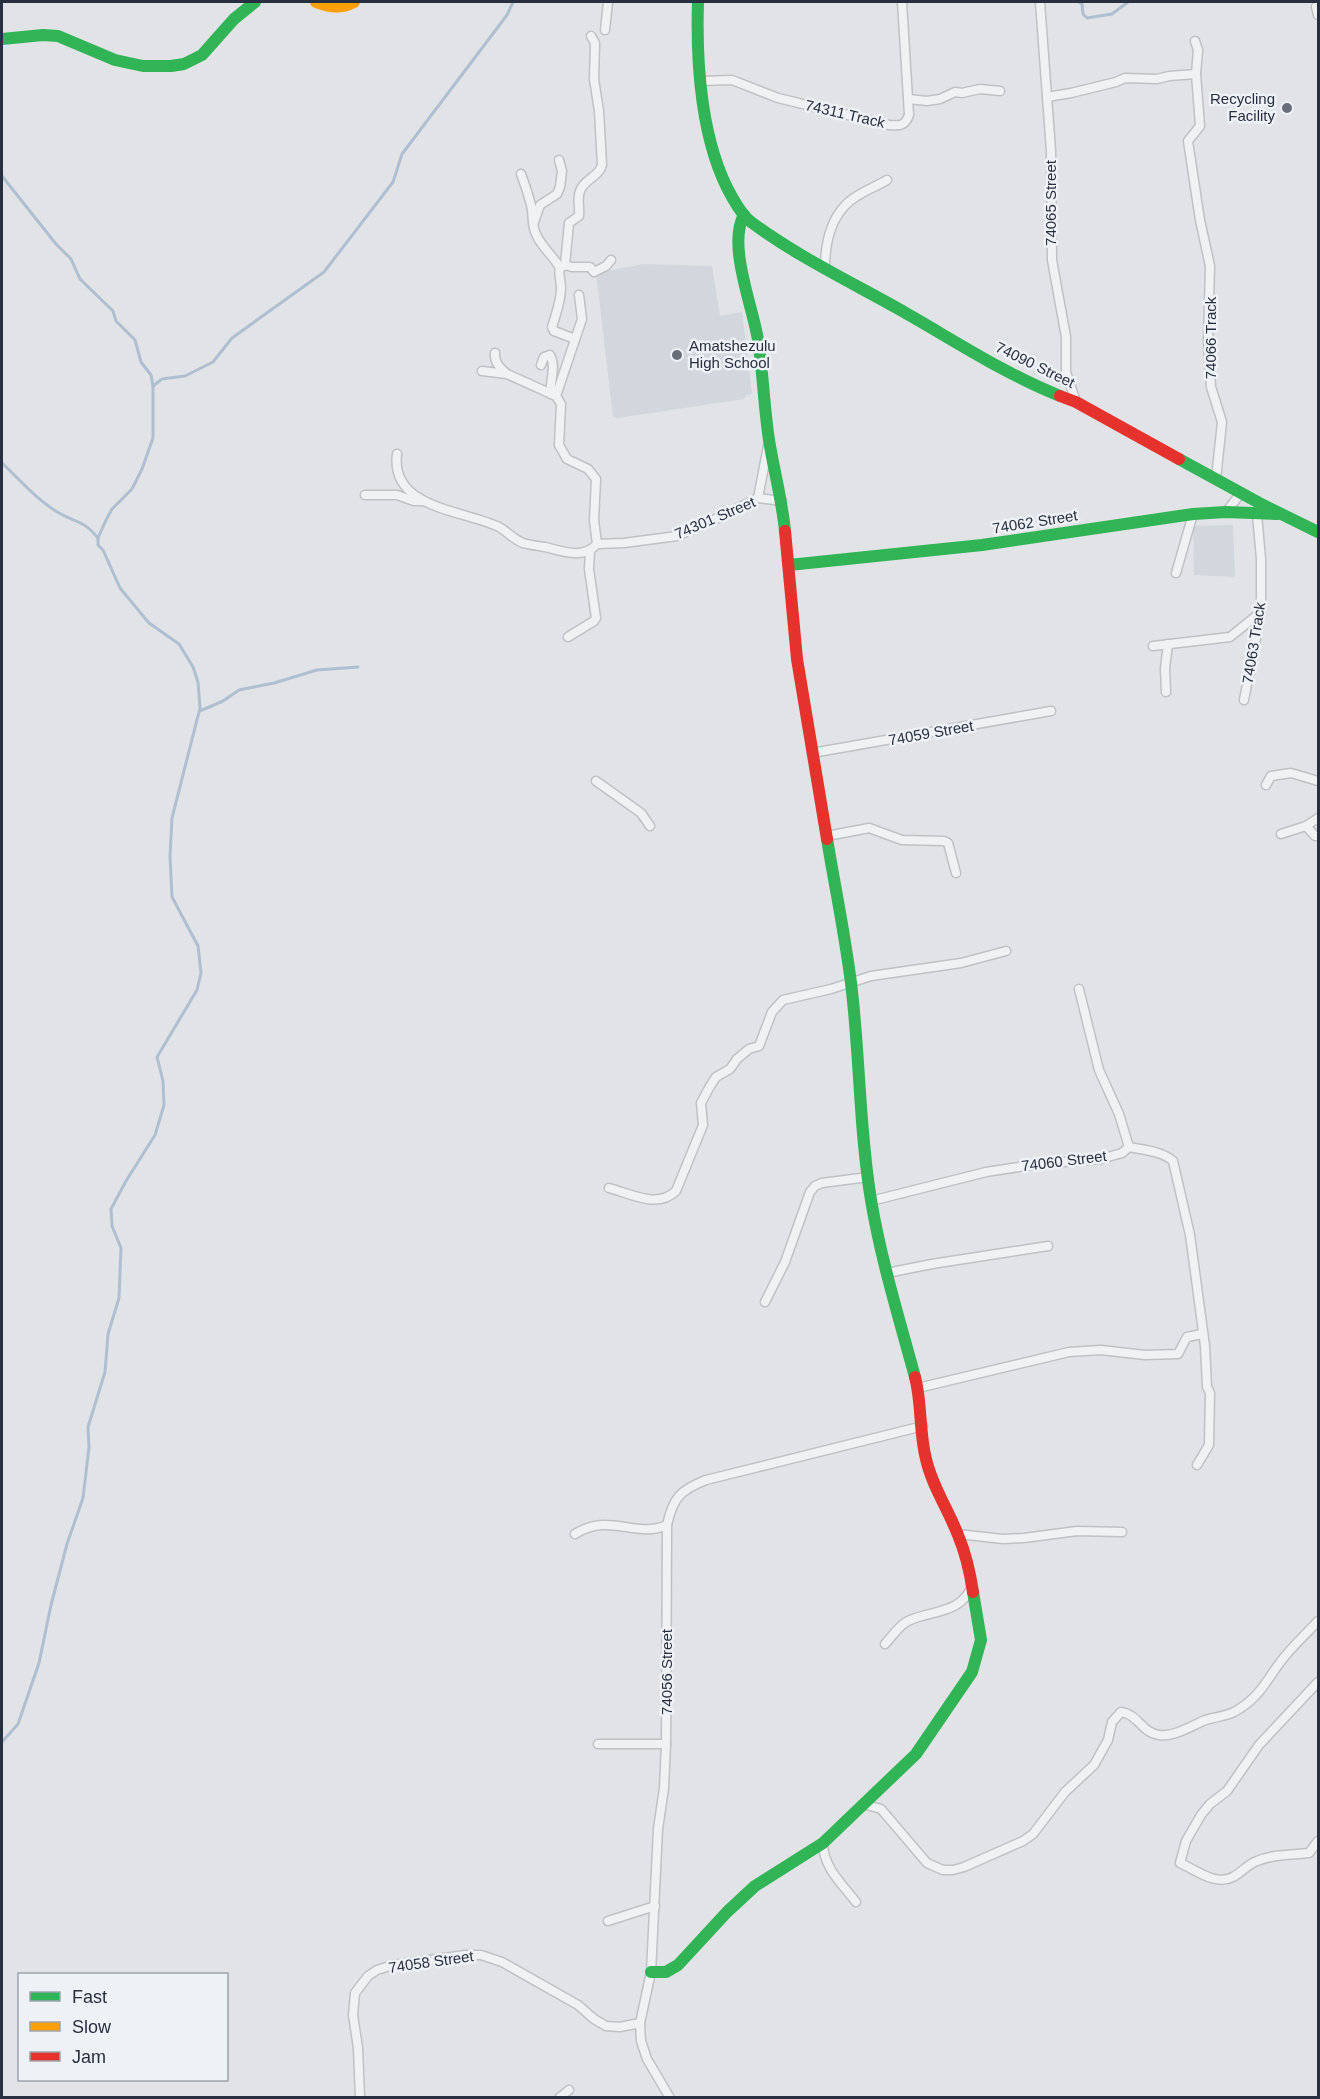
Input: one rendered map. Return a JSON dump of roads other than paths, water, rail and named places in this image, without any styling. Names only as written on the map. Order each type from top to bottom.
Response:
[{"type":"street","points":[[2,39],[59,37],[119,61],[144,66],[169,66],[187,63],[208,50],[234,19],[255,2]]},
{"type":"street","points":[[316,2],[340,8],[354,2]]},
{"type":"street","points":[[605,30],[608,2]]},
{"type":"street","name":"74311 Track","points":[[700,81],[732,80],[778,98],[825,111],[900,126],[906,122],[909,115],[902,2]]},
{"type":"street","name":"74065 Street","points":[[1040,2],[1051,151],[1052,260],[1066,337],[1066,372],[1076,402]]},
{"type":"street","points":[[651,1972],[673,1969],[755,1886],[823,1843],[916,1754],[972,1672],[981,1640],[969,1564],[958,1534],[931,1477],[923,1445],[918,1388],[887,1273],[871,1201],[862,1133],[851,983],[797,659],[782,501],[769,441],[758,340],[741,263],[738,238],[740,222],[744,216],[727,186],[714,151],[700,81],[696,3]]},
{"type":"street","points":[[575,339],[552,327],[559,308],[561,287],[559,274],[569,223],[579,216],[579,192],[600,171],[602,165],[599,111],[594,79],[595,42],[591,36]]},
{"type":"street","name":"74066 Track","points":[[1194,41],[1198,50],[1196,74],[1200,126],[1188,141],[1196,197],[1210,266],[1208,341],[1211,387],[1222,422],[1216,479]]},
{"type":"street","points":[[1047,97],[1125,78],[1157,79],[1196,74]]},
{"type":"street","points":[[909,99],[927,101],[940,99],[955,92],[962,93],[980,89],[1000,91]]},
{"type":"street","points":[[533,225],[541,204],[556,194],[560,187],[562,171],[559,160]]},
{"type":"street","points":[[521,174],[540,244],[562,266],[590,267],[594,272],[611,260]]},
{"type":"street","points":[[825,268],[825,248],[832,225],[842,208],[856,196],[887,180]]},
{"type":"street","points":[[527,194],[541,204]]},
{"type":"street","name":"74090 Street","points":[[744,216],[790,248],[1012,373],[1076,402],[1241,493],[1318,532]]},
{"type":"street","points":[[553,395],[582,319],[579,296]]},
{"type":"street","points":[[495,353],[494,359],[507,374]]},
{"type":"street","points":[[541,366],[544,357],[550,355],[553,359],[554,370],[550,389],[561,404],[560,446],[567,459],[588,469],[596,479],[594,547],[588,569],[596,618],[568,637]]},
{"type":"street","points":[[482,370],[507,374],[553,395]]},
{"type":"street","points":[[758,498],[769,441]]},
{"type":"street","points":[[397,454],[396,469],[401,481],[424,501]]},
{"type":"street","points":[[1226,512],[1241,493]]},
{"type":"street","points":[[365,495],[397,495],[414,501],[424,501]]},
{"type":"street","name":"74301 Street","points":[[424,501],[432,506],[500,528],[522,542],[572,554],[594,547],[677,536],[758,498],[782,501]]},
{"type":"street","name":"74062 Street","points":[[789,565],[982,545],[1193,514],[1226,512],[1284,516]]},
{"type":"street","points":[[1176,573],[1193,514]]},
{"type":"street","name":"74063 Track","points":[[1244,700],[1261,612],[1261,559],[1257,514]]},
{"type":"street","points":[[1153,646],[1230,637],[1261,612]]},
{"type":"street","points":[[1166,692],[1168,644]]},
{"type":"street","name":"74059 Street","points":[[812,753],[1051,711]]},
{"type":"street","points":[[1267,781],[1291,773],[1318,782]]},
{"type":"street","points":[[596,782],[641,813],[650,825]]},
{"type":"street","points":[[1281,834],[1306,826],[1318,818]]},
{"type":"street","points":[[1306,826],[1315,836],[1318,836]]},
{"type":"street","points":[[827,836],[869,828],[902,840],[944,841],[950,848],[956,873]]},
{"type":"street","points":[[609,1188],[656,1201],[668,1198],[676,1191],[703,1125],[701,1103],[716,1077],[730,1069],[737,1059],[749,1049],[759,1046],[772,1012],[783,1000],[872,976],[961,963],[1006,951]]},
{"type":"street","name":"74060 Street","points":[[871,1201],[986,1172],[1038,1164],[1101,1159],[1122,1153],[1129,1147],[1119,1114],[1099,1070],[1079,989]]},
{"type":"street","points":[[1129,1147],[1157,1153],[1173,1161],[1190,1235],[1207,1360],[1210,1429],[1209,1445],[1197,1465]]},
{"type":"street","points":[[765,1302],[784,1262],[810,1192],[822,1183],[868,1177]]},
{"type":"street","points":[[887,1273],[1048,1246]]},
{"type":"street","points":[[918,1388],[1069,1352],[1112,1350],[1145,1355],[1178,1354],[1187,1337],[1202,1334]]},
{"type":"street","name":"74056 Street","points":[[670,2097],[647,2059],[641,2041],[640,2023],[651,1972],[658,1829],[664,1788],[667,1525],[671,1510],[682,1491],[706,1480],[923,1426]]},
{"type":"street","points":[[575,1534],[585,1527],[598,1524],[651,1529],[667,1525]]},
{"type":"street","points":[[958,1534],[1003,1539],[1077,1531],[1122,1532]]},
{"type":"street","points":[[885,1644],[905,1622],[960,1604],[973,1586]]},
{"type":"street","points":[[863,1804],[881,1809],[927,1863],[943,1870],[953,1870],[964,1866],[1034,1834],[1065,1792],[1094,1765],[1103,1745],[1108,1740],[1112,1722],[1121,1712],[1132,1714],[1143,1727],[1160,1736],[1172,1734],[1210,1718],[1230,1714],[1256,1695],[1270,1680],[1284,1657],[1318,1621]]},
{"type":"street","points":[[1318,1682],[1259,1745],[1227,1791],[1210,1804],[1186,1841],[1180,1863],[1201,1874],[1222,1881],[1233,1877],[1257,1861],[1293,1853],[1309,1853],[1318,1841]]},
{"type":"street","points":[[598,1744],[666,1744]]},
{"type":"street","points":[[823,1843],[825,1861],[831,1872],[856,1902]]},
{"type":"street","points":[[608,1921],[655,1906]]},
{"type":"street","name":"74058 Street","points":[[360,2097],[358,2048],[353,2015],[355,1993],[368,1976],[376,1970],[393,1965],[465,1955],[481,1955],[502,1962],[578,2005],[606,2026],[620,2027],[640,2023]]},
{"type":"street","points":[[559,2097],[569,2090]]},
{"type":"waterway","points":[[153,386],[162,379],[185,376],[213,362],[232,338],[324,272],[393,182],[402,154],[507,15],[513,2]]},
{"type":"waterway","points":[[1079,2],[1087,18],[1112,14],[1128,2]]},
{"type":"waterway","points":[[2,176],[56,244],[71,259],[80,279],[113,311],[116,321],[135,340],[141,362],[151,375],[153,438],[132,489],[112,509],[98,538],[98,545],[103,550],[120,588],[149,623],[179,644],[193,667],[198,682],[200,708],[172,818],[170,856],[172,897],[198,946],[201,973],[197,990],[157,1057],[163,1081],[164,1105],[155,1135],[111,1209],[112,1226],[121,1248],[119,1298],[108,1334],[105,1372],[88,1427],[89,1447],[83,1498],[67,1544],[39,1663],[18,1724],[2,1742]]},
{"type":"waterway","points":[[2,463],[44,503],[84,525],[98,538]]},
{"type":"waterway","points":[[200,711],[223,701],[239,690],[274,683],[317,670],[358,667]]},
{"type":"place","name":"Recycling Facility","points":[[1287,108]]},
{"type":"place","name":"Amatshezulu High School","points":[[677,355]]}]
